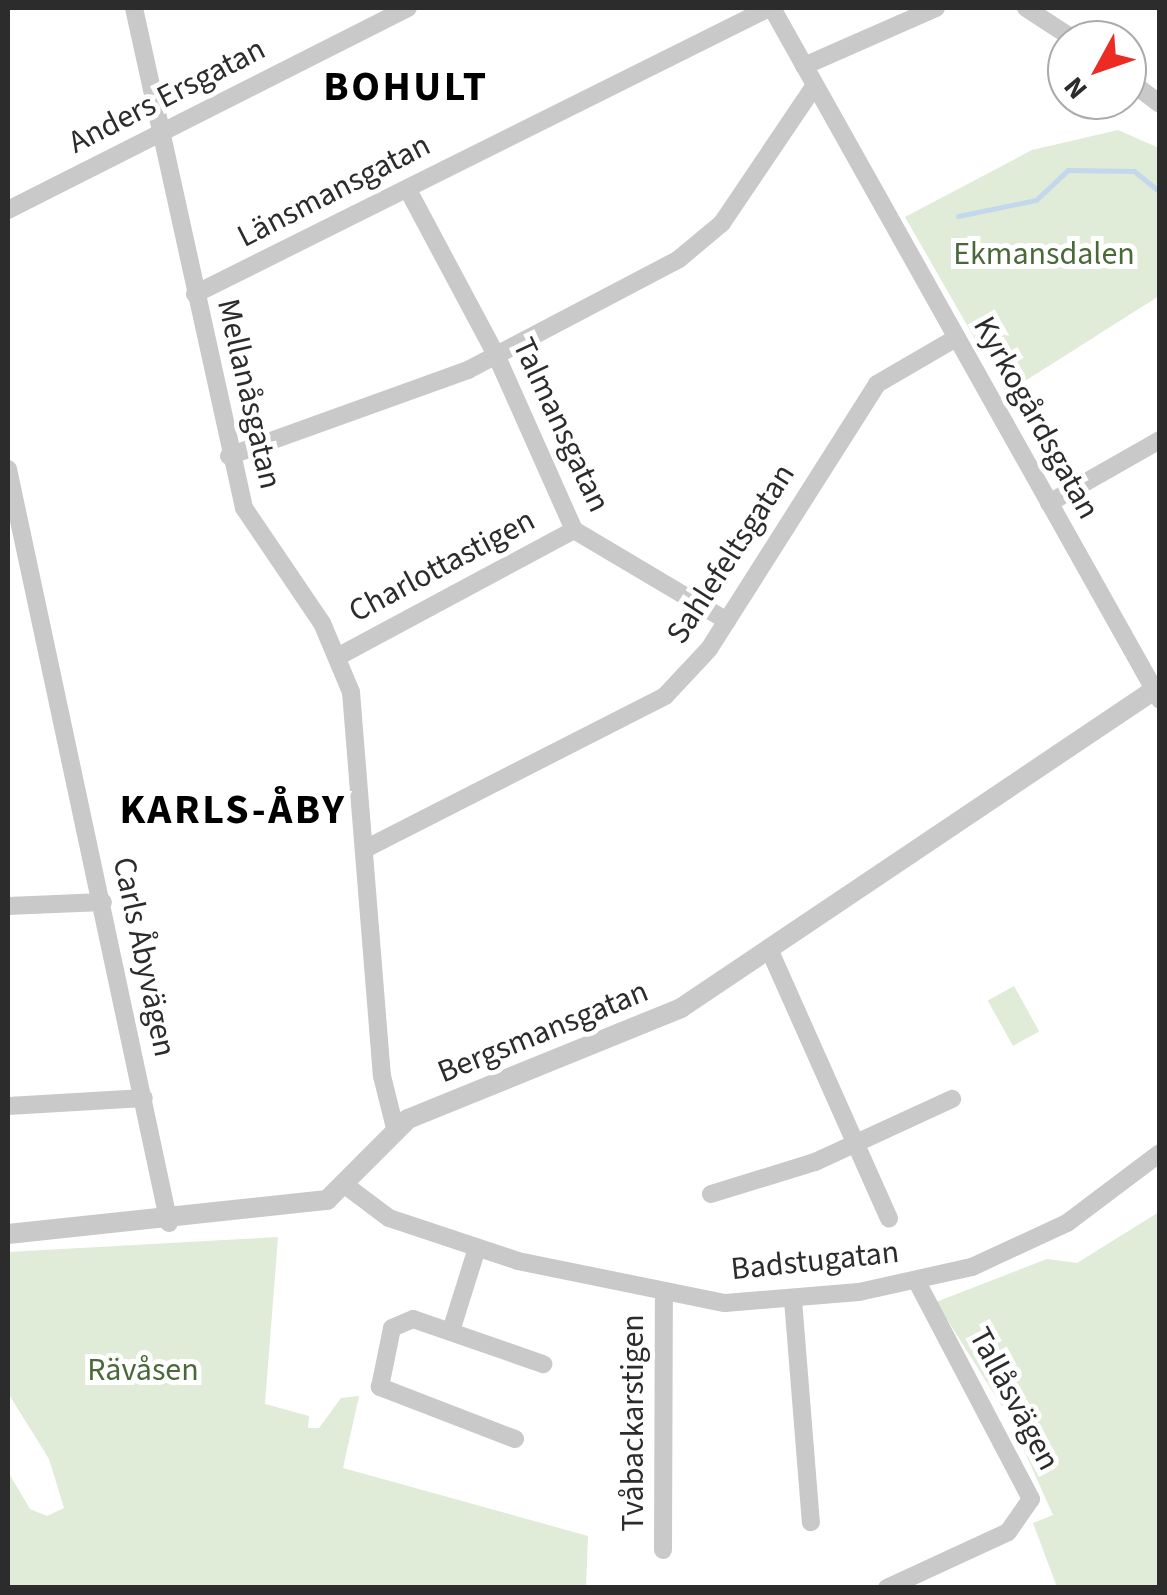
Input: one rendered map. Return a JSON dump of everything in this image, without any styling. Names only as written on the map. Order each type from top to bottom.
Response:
[{"type":"street","name":"Mellanåsgatan","points":[[134,8],[229,456],[244,508],[340,656],[355,720],[382,1076],[395,1128]]},
{"type":"street","name":"Anders Ersgatan","points":[[8,210],[385,13],[408,8]]},
{"type":"street","name":"Kyrkogårdsgatan","points":[[771,8],[1158,692]]},
{"type":"street","name":"Länsmansgatan","points":[[195,294],[771,8]]},
{"type":"street","points":[[804,66],[936,8]]},
{"type":"street","points":[[1026,8],[1047,22]]},
{"type":"street","points":[[229,456],[498,356],[700,243],[815,85]]},
{"type":"street","name":"Talmansgatan","points":[[408,190],[498,356],[574,530],[728,621]]},
{"type":"street","name":"Sahlefeltsgatan","points":[[365,849],[639,715],[690,672],[728,621],[877,384],[956,338]]},
{"type":"street","points":[[1049,503],[1160,440]]},
{"type":"street","name":"Carls Åbyvägen","points":[[8,469],[169,1223]]},
{"type":"street","name":"Charlottastigen","points":[[340,656],[574,530]]},
{"type":"street","name":"Bergsmansgatan","points":[[8,1234],[169,1223],[316,1204],[345,1185],[395,1128],[644,1029],[1158,692]]},
{"type":"street","points":[[8,906],[102,902]]},
{"type":"street","points":[[769,949],[889,1219]]},
{"type":"street","points":[[8,1106],[144,1098]]},
{"type":"street","points":[[711,1194],[858,1142],[952,1099]]},
{"type":"street","name":"Badstugatan","points":[[345,1185],[389,1218],[477,1248],[664,1297],[793,1300],[972,1267],[1067,1223],[1160,1153]]},
{"type":"street","points":[[451,1332],[477,1248]]},
{"type":"street","name":"Tallåsvägen","points":[[888,1588],[1008,1532],[1031,1499],[916,1280]]},
{"type":"street","name":"Tvåbackarstigen","points":[[663,1550],[664,1297]]},
{"type":"street","points":[[793,1300],[812,1522]]},
{"type":"street","points":[[515,1439],[380,1387],[398,1321],[451,1332],[543,1364]]},
{"type":"green space","name":"Ekmansdalen","points":[[1118,130],[1159,148],[1159,296],[1006,393],[905,217],[1032,150]]},
{"type":"green space","points":[[1014,986],[1039,1031],[1013,1046],[988,1001]]},
{"type":"green space","points":[[1159,1212],[1159,1587],[1057,1587],[1033,1523],[1053,1515],[1010,1419],[936,1302],[1047,1259],[1077,1263]]},
{"type":"green space","name":"Rävåsen","points":[[278,1237],[265,1404],[309,1416],[308,1428],[319,1428],[341,1398],[359,1396],[343,1468],[588,1536],[586,1587],[8,1587],[8,1472],[30,1509],[47,1516],[64,1508],[49,1459],[8,1393],[8,1252]]},
{"type":"waterway","points":[[958,216],[1036,200],[1068,170],[1134,171],[1160,192]]},
{"type":"district","name":"BOHULT","points":[[406,87]]},
{"type":"district","name":"KARLS-ÅBY","points":[[233,810]]}]
